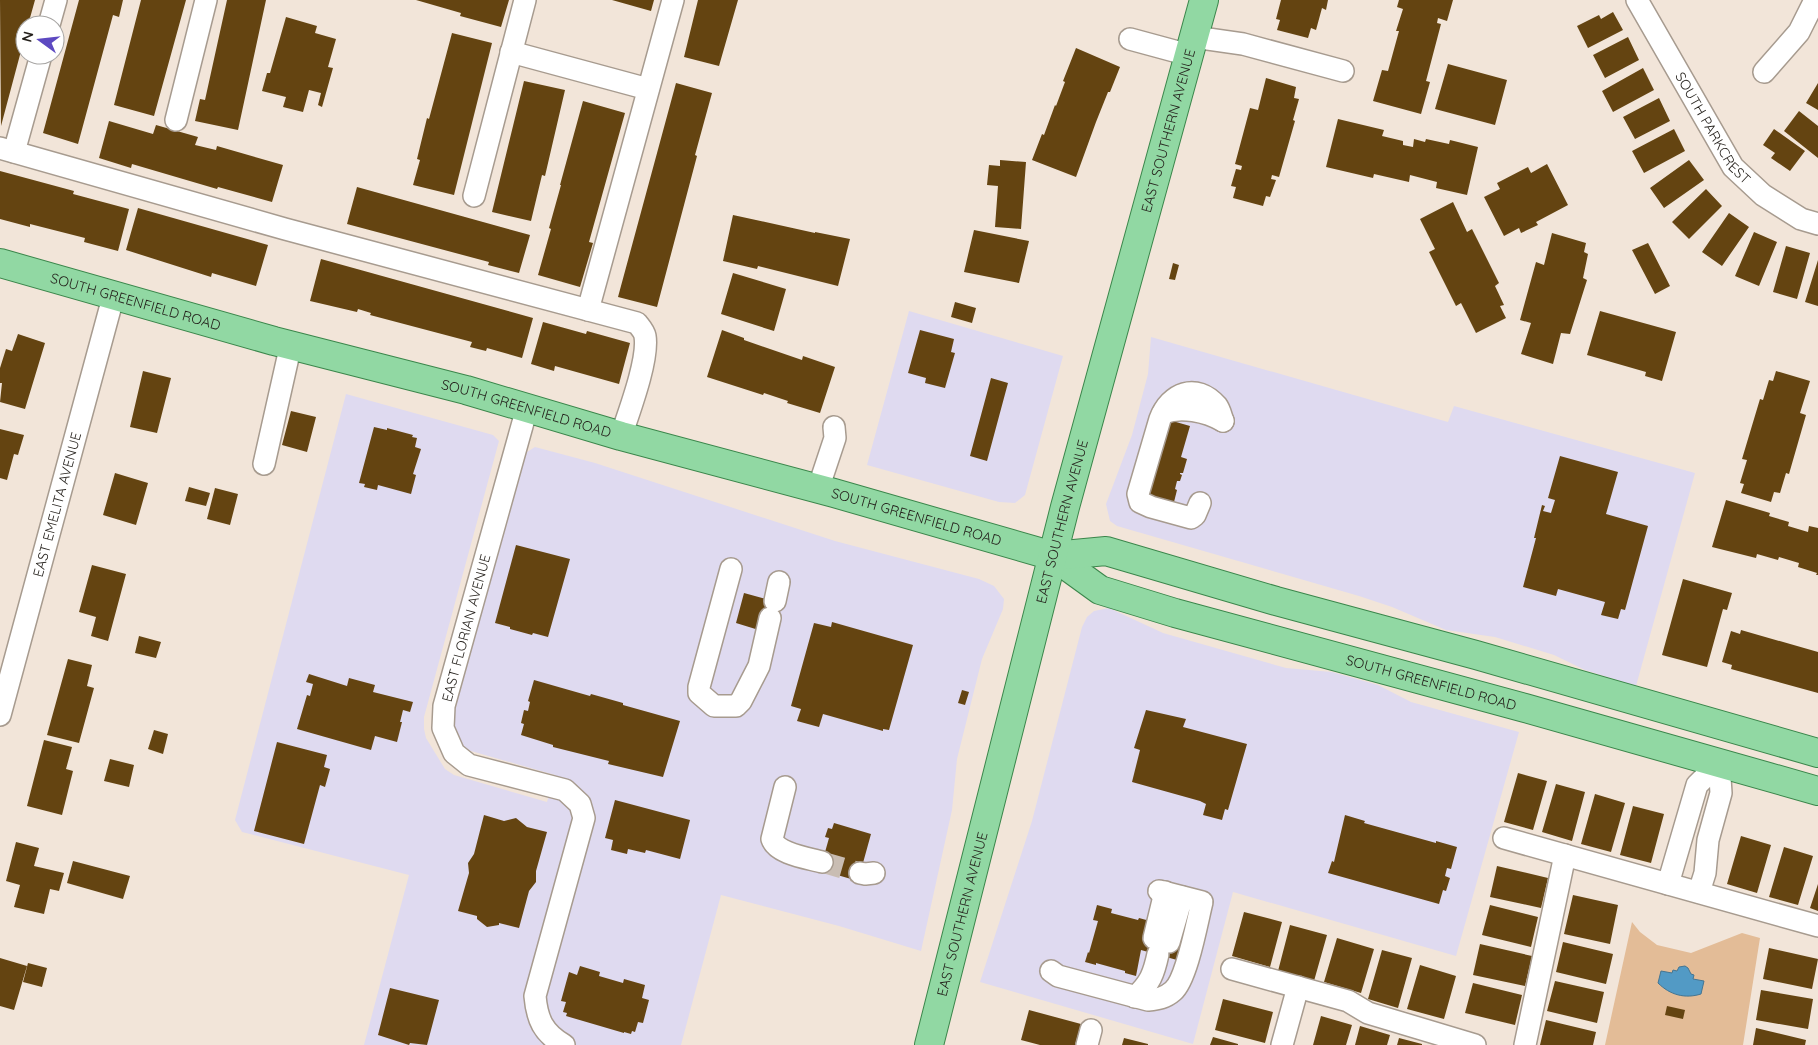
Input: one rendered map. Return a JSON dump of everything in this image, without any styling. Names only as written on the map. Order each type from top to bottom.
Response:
[{"type":"main road","name":"EAST SOUTHERN AVENUE","points":[[929,1045],[1068,498],[1204,0]]},
{"type":"main road","name":"SOUTH GREENFIELD ROAD","points":[[0,263],[412,376],[1053,556],[1100,590],[1175,613],[1719,762],[1818,791]]},
{"type":"main road","name":"SOUTH GREENFIELD ROAD","points":[[1053,556],[1106,551],[1276,601],[1676,711],[1818,753]]},
{"type":"main road","points":[[1317,652],[1348,642],[1432,663],[1455,666],[1471,662],[1476,655]]},
{"type":"main road","points":[[1486,698],[1494,688],[1514,686],[1627,715],[1676,711]]},
{"type":"street","points":[[52,15],[56,0]]},
{"type":"street","points":[[176,120],[206,0]]},
{"type":"street","points":[[474,196],[525,0]]},
{"type":"street","points":[[588,310],[673,0]]},
{"type":"street","name":"SOUTH PARKCREST","points":[[1637,0],[1733,167],[1762,195],[1801,219],[1818,224]]},
{"type":"street","points":[[1764,72],[1798,32],[1815,0]]},
{"type":"street","points":[[1130,39],[1191,46],[1243,44],[1342,78]]},
{"type":"street","points":[[511,52],[648,89]]},
{"type":"street","points":[[37,65],[7,150],[285,229],[637,323],[645,334],[646,351],[621,436]]},
{"type":"street","name":"EAST EMELITA AVENUE","points":[[0,715],[114,294]]},
{"type":"street","points":[[264,464],[290,344]]},
{"type":"street","points":[[1200,503],[1196,515],[1191,518],[1151,507],[1140,502],[1138,498],[1162,413],[1170,401],[1181,394],[1192,393],[1203,396],[1217,407],[1223,421]]},
{"type":"street","name":"EAST FLORIAN AVENUE","points":[[527,408],[444,706],[443,728],[454,753],[469,765],[565,790],[580,804],[584,818],[535,996],[541,1024],[553,1039],[564,1045]]},
{"type":"street","points":[[818,489],[835,438],[834,427]]},
{"type":"street","points":[[731,569],[698,688],[699,693],[714,706],[736,706],[741,701],[759,666],[775,601]]},
{"type":"street","points":[[1668,884],[1697,785],[1719,762]]},
{"type":"street","points":[[1698,892],[1705,873],[1708,840],[1721,793],[1719,762]]},
{"type":"street","points":[[785,787],[772,839],[777,848],[822,862]]},
{"type":"street","points":[[1504,838],[1818,926]]},
{"type":"street","points":[[1525,1045],[1565,855]]},
{"type":"street","points":[[1051,971],[1058,976],[1136,997],[1161,999],[1174,991],[1182,979],[1202,902],[1170,894],[1160,947],[1139,984],[1136,997]]},
{"type":"street","points":[[1232,969],[1348,1002],[1368,1013],[1475,1045]]},
{"type":"street","points":[[1282,1045],[1298,987]]},
{"type":"shaded area","points":[[909,311],[1063,356],[1025,495],[1015,503],[999,502],[867,465]]},
{"type":"shaded area","points":[[1151,337],[1448,422],[1454,406],[1695,473],[1636,686],[1585,670],[1554,655],[1495,637],[1446,630],[1392,607],[1359,596],[1117,526],[1110,521],[1106,504],[1132,435],[1148,374]]},
{"type":"shaded area","points":[[346,394],[493,435],[499,441],[424,717],[426,738],[445,769],[454,775],[547,802],[555,775],[471,751],[460,745],[452,732],[452,721],[524,458],[527,452],[535,447],[595,463],[835,541],[979,579],[994,586],[1004,599],[1003,609],[982,659],[957,759],[952,810],[921,951],[839,926],[721,895],[681,1045],[364,1045],[409,875],[242,832],[235,820]]},
{"type":"shaded area","points":[[1109,608],[1163,633],[1286,668],[1332,672],[1378,685],[1411,702],[1519,732],[1456,956],[1233,892],[1193,1044],[980,982],[1032,821],[1082,627],[1087,617],[1094,611]]},
{"type":"shaded area","points":[[1632,922],[1640,932],[1657,945],[1691,953],[1742,933],[1760,938],[1743,1045],[1605,1045]]},
{"type":"water","points":[[1685,966],[1694,975],[1693,979],[1704,981],[1701,994],[1678,995],[1658,983],[1661,971],[1672,973],[1673,970],[1677,971],[1679,967]]},
{"type":"building","points":[[0,0],[35,0],[31,15],[15,15],[15,65],[17,65],[1,126]]},
{"type":"building","points":[[79,0],[123,0],[119,17],[113,15],[78,144],[43,133],[61,65],[65,65],[65,52]]},
{"type":"building","points":[[141,0],[186,0],[154,116],[114,105]]},
{"type":"building","points":[[227,0],[266,0],[238,130],[195,121],[200,99],[205,100]]},
{"type":"building","points":[[416,0],[509,0],[501,27],[460,16],[461,13]]},
{"type":"building","points":[[612,0],[654,0],[651,11]]},
{"type":"building","points":[[698,0],[738,0],[719,66],[684,57]]},
{"type":"building","points":[[1281,0],[1328,0],[1326,10],[1322,8],[1316,30],[1311,28],[1308,38],[1277,30],[1280,20],[1276,19]]},
{"type":"building","points":[[1399,0],[1453,0],[1447,21],[1438,18],[1437,23],[1441,24],[1426,81],[1430,82],[1421,114],[1373,101],[1382,70],[1388,71],[1399,31],[1396,31],[1403,9],[1397,7]]},
{"type":"building","points":[[1613,12],[1623,30],[1588,48],[1577,26],[1599,15],[1601,19]]},
{"type":"building","points":[[286,17],[317,26],[315,33],[336,39],[328,67],[333,68],[322,107],[318,105],[321,93],[309,90],[303,112],[283,107],[286,97],[262,91],[267,73],[270,73]]},
{"type":"building","points":[[452,33],[492,43],[454,195],[413,185],[420,160],[417,159],[427,118],[429,119]]},
{"type":"building","points":[[1628,37],[1639,60],[1605,78],[1593,55]]},
{"type":"building","points":[[1076,48],[1120,67],[1096,122],[1076,177],[1032,160],[1056,106],[1065,82],[1063,81]]},
{"type":"building","points":[[1448,64],[1507,80],[1495,125],[1435,109]]},
{"type":"building","points":[[1643,68],[1654,90],[1613,112],[1602,91]]},
{"type":"building","points":[[1266,78],[1296,87],[1294,98],[1299,99],[1293,120],[1295,121],[1279,177],[1272,175],[1271,179],[1276,180],[1270,197],[1266,196],[1263,206],[1233,198],[1236,187],[1231,186],[1236,169],[1241,170],[1242,166],[1235,164],[1250,108],[1258,110]]},
{"type":"building","points":[[524,81],[565,90],[545,176],[542,175],[531,221],[492,212]]},
{"type":"building","points":[[676,83],[712,93],[657,307],[618,297]]},
{"type":"building","points":[[1818,83],[1818,110],[1806,103]]},
{"type":"building","points":[[1659,98],[1670,121],[1635,139],[1623,117]]},
{"type":"building","points":[[583,101],[625,113],[589,242],[593,243],[580,287],[538,275]]},
{"type":"building","points":[[1799,111],[1818,126],[1818,158],[1784,131]]},
{"type":"building","points":[[1338,119],[1384,130],[1382,136],[1403,141],[1403,145],[1413,147],[1414,139],[1425,142],[1426,139],[1449,144],[1450,140],[1478,147],[1467,195],[1436,188],[1437,182],[1410,175],[1409,182],[1374,174],[1373,178],[1326,167]]},
{"type":"building","points":[[109,121],[153,134],[156,125],[198,137],[195,145],[216,150],[217,146],[283,165],[272,202],[218,187],[217,189],[132,164],[131,168],[99,158]]},
{"type":"building","points":[[1674,129],[1685,151],[1644,173],[1632,151]]},
{"type":"building","points":[[1774,129],[1805,151],[1790,171],[1771,158],[1775,153],[1763,145]]},
{"type":"building","points":[[1000,160],[1026,162],[1021,229],[995,227],[998,186],[987,185],[989,165],[1000,166]]},
{"type":"building","points":[[1689,160],[1704,180],[1664,208],[1650,188]]},
{"type":"building","points":[[1547,164],[1568,205],[1536,222],[1538,225],[1521,233],[1519,228],[1504,236],[1484,197],[1500,189],[1497,183],[1528,167],[1531,173]]},
{"type":"building","points":[[0,171],[74,191],[73,194],[129,209],[118,251],[84,242],[85,238],[30,224],[30,227],[0,219]]},
{"type":"building","points":[[357,187],[530,235],[519,273],[488,265],[489,262],[347,224]]},
{"type":"building","points":[[1706,189],[1722,206],[1689,239],[1672,222]]},
{"type":"building","points":[[1453,202],[1467,232],[1472,229],[1499,283],[1495,286],[1504,305],[1500,306],[1506,318],[1476,333],[1461,303],[1456,306],[1429,252],[1435,249],[1420,219]]},
{"type":"building","points":[[138,208],[268,245],[256,286],[212,273],[211,277],[126,250]]},
{"type":"building","points":[[1729,213],[1749,227],[1722,266],[1702,252]]},
{"type":"building","points":[[733,215],[850,239],[838,286],[758,266],[757,269],[723,261]]},
{"type":"building","points":[[974,230],[1029,241],[1019,283],[964,272]]},
{"type":"building","points":[[1754,232],[1777,242],[1759,286],[1735,276]]},
{"type":"building","points":[[1552,233],[1586,243],[1584,252],[1588,254],[1583,278],[1587,280],[1570,334],[1561,333],[1553,364],[1521,354],[1531,323],[1520,320],[1536,262],[1544,265]]},
{"type":"building","points":[[1648,243],[1670,286],[1655,294],[1632,250]]},
{"type":"building","points":[[1786,246],[1810,253],[1797,299],[1773,292]]},
{"type":"building","points":[[321,259],[533,318],[522,358],[487,348],[486,351],[470,347],[472,342],[370,315],[371,313],[358,309],[357,312],[310,301]]},
{"type":"building","points":[[1818,260],[1818,306],[1805,302]]},
{"type":"building","points":[[1173,263],[1179,265],[1175,280],[1169,279]]},
{"type":"building","points":[[733,273],[786,289],[774,331],[721,314]]},
{"type":"building","points":[[955,302],[976,308],[972,323],[951,317]]},
{"type":"building","points":[[1600,311],[1676,332],[1662,381],[1645,376],[1646,372],[1587,355]]},
{"type":"building","points":[[543,322],[586,334],[587,331],[630,343],[619,384],[555,366],[554,371],[531,364]]},
{"type":"building","points":[[722,330],[744,338],[744,340],[802,360],[803,356],[835,367],[820,413],[787,403],[788,401],[764,393],[763,395],[707,377]]},
{"type":"building","points":[[920,330],[954,339],[951,352],[955,353],[945,388],[925,383],[926,378],[908,373]]},
{"type":"building","points":[[18,334],[45,343],[25,409],[0,402],[2,383],[0,383],[0,368],[6,349],[12,351]]},
{"type":"building","points":[[143,371],[171,378],[157,433],[130,427]]},
{"type":"building","points":[[1776,371],[1810,381],[1800,413],[1806,415],[1789,474],[1786,473],[1780,493],[1774,492],[1771,502],[1741,493],[1744,484],[1740,483],[1747,460],[1742,459],[1760,399],[1763,400],[1769,380],[1773,381]]},
{"type":"building","points":[[991,378],[1008,383],[987,461],[970,456]]},
{"type":"building","points":[[291,411],[316,417],[307,452],[282,445]]},
{"type":"building","points":[[1169,420],[1190,426],[1181,457],[1187,459],[1183,473],[1180,473],[1182,475],[1180,481],[1177,481],[1175,489],[1177,490],[1174,502],[1172,501],[1172,503],[1149,497],[1150,492],[1146,491]]},
{"type":"building","points":[[374,427],[387,430],[387,428],[413,435],[412,437],[417,438],[415,447],[421,449],[413,474],[416,475],[411,494],[378,485],[377,490],[364,487],[365,484],[359,483]]},
{"type":"building","points":[[0,429],[24,435],[18,455],[14,454],[7,480],[0,478]]},
{"type":"building","points":[[1560,456],[1618,472],[1606,514],[1648,526],[1625,610],[1621,609],[1618,619],[1601,615],[1605,602],[1558,589],[1556,596],[1523,587],[1536,538],[1534,538],[1542,505],[1545,506],[1543,511],[1551,513],[1555,500],[1548,498]]},
{"type":"building","points":[[115,473],[148,483],[136,525],[103,515]]},
{"type":"building","points":[[189,487],[210,493],[206,506],[185,501]]},
{"type":"building","points":[[215,488],[238,494],[230,525],[207,519]]},
{"type":"building","points":[[1726,500],[1770,513],[1769,516],[1789,522],[1788,526],[1808,532],[1809,526],[1818,528],[1818,575],[1798,567],[1799,563],[1779,557],[1778,560],[1757,554],[1756,558],[1712,547]]},
{"type":"building","points":[[516,545],[570,559],[548,637],[533,633],[532,635],[495,623]]},
{"type":"building","points":[[92,565],[126,574],[108,641],[91,636],[96,617],[79,612]]},
{"type":"building","points":[[1683,579],[1732,593],[1727,610],[1723,609],[1707,667],[1662,655]]},
{"type":"building","points":[[744,593],[781,603],[777,620],[762,631],[736,623]]},
{"type":"building","points":[[832,622],[913,645],[889,730],[883,729],[883,731],[823,714],[819,727],[797,721],[801,709],[791,706],[814,623],[831,627]]},
{"type":"building","points":[[1741,630],[1818,652],[1818,693],[1731,669],[1732,665],[1722,662],[1731,631],[1740,634]]},
{"type":"building","points":[[139,636],[161,642],[156,658],[135,653]]},
{"type":"building","points":[[68,659],[92,665],[87,686],[94,688],[79,743],[47,735]]},
{"type":"building","points":[[309,674],[347,686],[349,678],[375,685],[373,692],[413,702],[410,712],[403,710],[397,742],[375,736],[371,750],[297,729],[307,695],[310,696],[313,684],[306,682]]},
{"type":"building","points":[[534,680],[590,696],[591,694],[680,721],[663,777],[608,764],[609,761],[553,747],[553,745],[521,735],[524,724],[521,723],[524,710],[528,711],[530,702],[528,701]]},
{"type":"building","points":[[962,690],[969,692],[965,705],[958,703]]},
{"type":"building","points":[[1146,710],[1186,719],[1183,727],[1247,744],[1228,810],[1225,809],[1222,820],[1203,815],[1206,804],[1200,801],[1132,782],[1140,750],[1134,748]]},
{"type":"building","points":[[154,730],[168,734],[163,754],[148,749]]},
{"type":"building","points":[[44,740],[72,747],[66,769],[73,771],[62,815],[27,806]]},
{"type":"building","points":[[277,742],[327,755],[324,767],[330,769],[325,787],[320,785],[304,844],[254,831]]},
{"type":"building","points":[[110,759],[134,765],[129,787],[104,781]]},
{"type":"building","points":[[1518,773],[1547,781],[1533,830],[1504,822]]},
{"type":"building","points":[[1556,784],[1585,792],[1572,841],[1542,832]]},
{"type":"building","points":[[1595,794],[1625,803],[1611,852],[1581,844]]},
{"type":"building","points":[[615,800],[690,820],[680,859],[646,850],[645,853],[628,849],[627,854],[611,850],[613,840],[605,838]]},
{"type":"building","points":[[1633,806],[1664,814],[1651,863],[1620,855]]},
{"type":"building","points":[[484,815],[504,821],[516,818],[527,827],[547,832],[536,871],[536,882],[529,891],[519,928],[499,923],[499,925],[487,927],[477,919],[477,916],[458,911],[469,873],[468,863],[474,854]]},
{"type":"building","points":[[1345,815],[1365,821],[1364,823],[1457,847],[1451,869],[1447,868],[1445,876],[1450,878],[1446,891],[1443,890],[1439,904],[1328,873],[1332,861],[1334,862]]},
{"type":"building","points":[[834,823],[871,834],[858,881],[820,870],[829,838],[825,837],[828,828],[832,829]]},
{"type":"building","points":[[1741,836],[1771,845],[1757,893],[1727,884]]},
{"type":"building","points":[[16,842],[39,848],[34,866],[64,873],[59,891],[50,889],[44,914],[14,907],[20,885],[6,881]]},
{"type":"building","points":[[1784,847],[1813,856],[1798,905],[1769,897]]},
{"type":"building","points":[[73,861],[130,876],[123,899],[67,883]]},
{"type":"building","points":[[1497,866],[1548,878],[1541,908],[1490,897]]},
{"type":"building","points":[[1818,884],[1818,911],[1810,908]]},
{"type":"building","points":[[1573,895],[1618,905],[1610,944],[1564,934]]},
{"type":"building","points":[[1097,905],[1112,909],[1111,913],[1150,921],[1144,935],[1181,945],[1177,960],[1141,950],[1136,976],[1096,963],[1096,965],[1085,962],[1098,921],[1093,920]]},
{"type":"building","points":[[1490,905],[1538,917],[1531,947],[1482,935]]},
{"type":"building","points":[[1244,912],[1282,922],[1270,967],[1232,956]]},
{"type":"building","points":[[1290,925],[1327,935],[1314,981],[1278,971]]},
{"type":"building","points":[[1337,938],[1374,949],[1361,993],[1324,982]]},
{"type":"building","points":[[1563,942],[1613,954],[1606,984],[1556,972]]},
{"type":"building","points":[[1480,944],[1532,956],[1525,986],[1473,975]]},
{"type":"building","points":[[1769,948],[1818,959],[1812,989],[1763,979]]},
{"type":"building","points":[[1382,950],[1412,958],[1398,1008],[1368,999]]},
{"type":"building","points":[[0,958],[27,966],[14,1010],[0,1006]]},
{"type":"building","points":[[28,963],[47,968],[42,987],[23,982]]},
{"type":"building","points":[[1420,965],[1456,976],[1444,1019],[1407,1009]]},
{"type":"building","points":[[580,966],[600,972],[599,976],[623,983],[624,979],[645,985],[642,998],[649,1000],[643,1023],[638,1022],[635,1032],[632,1031],[631,1034],[624,1033],[566,1016],[567,1013],[563,1012],[566,1002],[561,1001],[569,972],[577,975]]},
{"type":"building","points":[[1555,981],[1604,992],[1597,1023],[1547,1011]]},
{"type":"building","points":[[1473,983],[1522,995],[1515,1025],[1465,1013]]},
{"type":"building","points":[[390,988],[439,1000],[427,1045],[410,1043],[409,1045],[378,1035]]},
{"type":"building","points":[[1761,990],[1813,999],[1808,1029],[1756,1020]]},
{"type":"building","points":[[1223,999],[1273,1012],[1265,1043],[1215,1030]]},
{"type":"building","points":[[1667,1006],[1685,1010],[1683,1019],[1665,1015]]},
{"type":"building","points":[[1029,1010],[1081,1024],[1075,1045],[1040,1045],[1021,1040]]},
{"type":"building","points":[[1321,1016],[1352,1025],[1346,1045],[1313,1045]]},
{"type":"building","points":[[1546,1020],[1596,1032],[1593,1045],[1540,1045]]},
{"type":"building","points":[[1360,1026],[1390,1035],[1387,1045],[1355,1045]]},
{"type":"building","points":[[1756,1028],[1806,1040],[1805,1045],[1753,1045]]},
{"type":"building","points":[[1213,1037],[1238,1044],[1238,1045],[1210,1045]]},
{"type":"building","points":[[1124,1038],[1148,1044],[1148,1045],[1122,1045]]},
{"type":"building","points":[[1399,1038],[1422,1044],[1422,1045],[1397,1045]]},
{"type":"tunnel","points":[[822,862],[860,873]]}]
